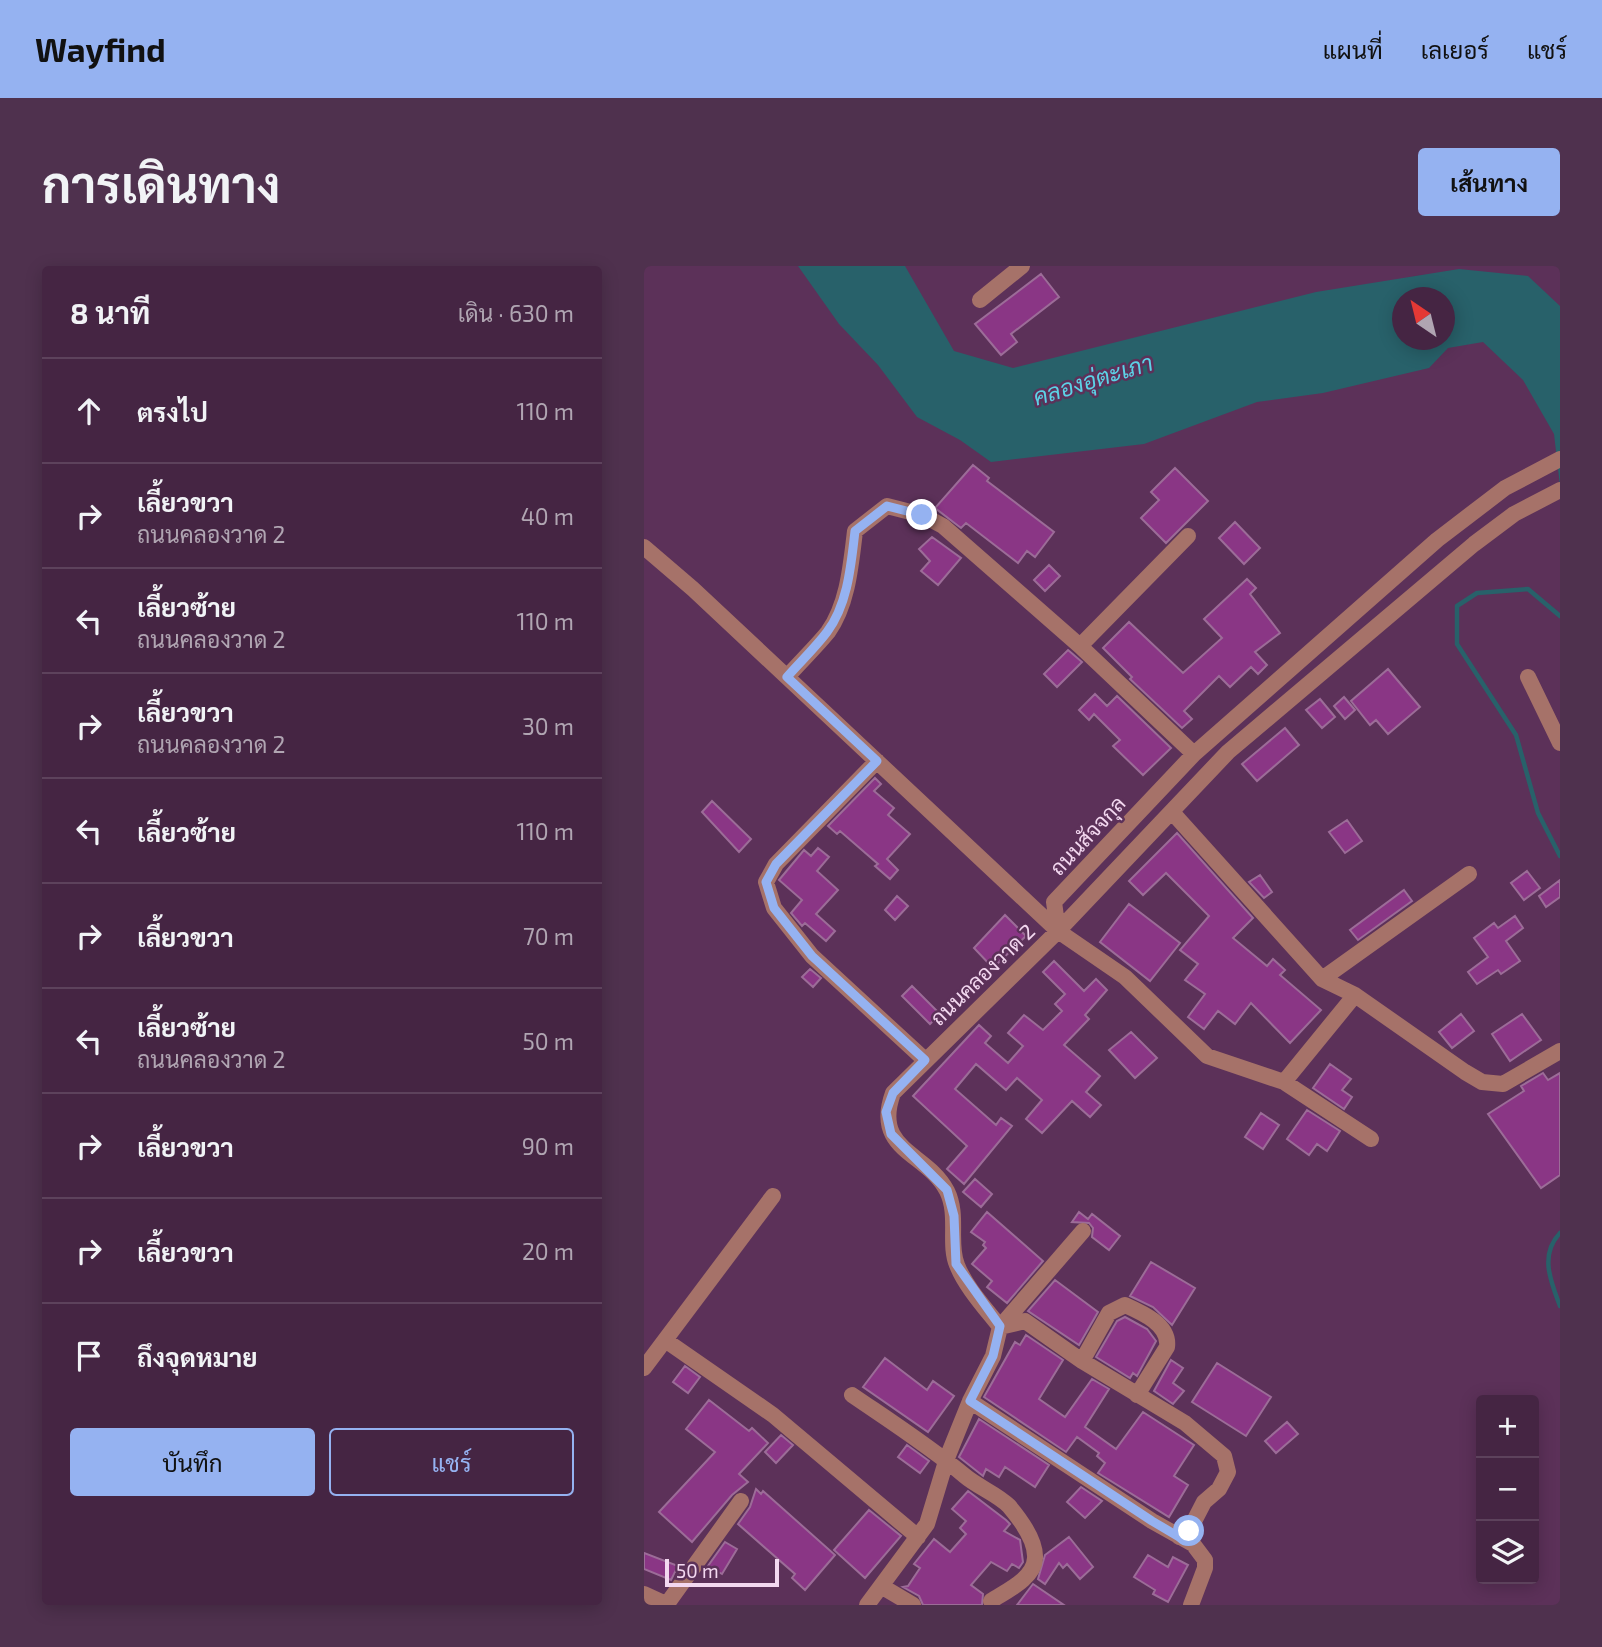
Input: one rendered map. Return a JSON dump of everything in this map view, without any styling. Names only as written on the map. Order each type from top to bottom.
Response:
[{"type":"street","points":[[980,300],[1022,266]]},
{"type":"street","name":"ถนนสัจจกุล","points":[[1058,931],[1054,902],[1194,754],[1437,540],[1505,488],[1560,459]]},
{"type":"street","name":"ถนนสัจจกุล","points":[[1058,931],[1228,752],[1514,514],[1560,490]]},
{"type":"street","points":[[787,677],[829,630],[835,618],[851,573],[855,531],[887,506],[922,515],[943,526],[1080,646],[1194,754]]},
{"type":"street","points":[[1080,646],[1188,536]]},
{"type":"street","name":"ถนนคลองวาด 2","points":[[644,547],[1058,931],[893,1093],[886,1112],[891,1134],[947,1190],[954,1216],[956,1264],[1000,1326]]},
{"type":"street","points":[[1528,677],[1560,743]]},
{"type":"street","points":[[877,761],[776,864],[766,882],[774,908],[812,956],[925,1060]]},
{"type":"street","points":[[1172,811],[1322,979],[1355,995],[1447,1060],[1493,1085],[1503,1084],[1560,1051]]},
{"type":"street","points":[[1322,979],[1469,874]]},
{"type":"street","points":[[1058,931],[1125,977],[1207,1056],[1284,1082],[1371,1139]]},
{"type":"street","points":[[1284,1082],[1355,995]]},
{"type":"street","points":[[644,1368],[773,1196]]},
{"type":"street","points":[[867,1605],[927,1524],[947,1458],[970,1401],[993,1356],[1000,1326],[1083,1231]]},
{"type":"street","points":[[1083,1361],[1109,1313],[1125,1305],[1134,1309],[1165,1329],[1168,1339],[1167,1347],[1137,1395]]},
{"type":"street","points":[[1000,1326],[1025,1321],[1216,1446],[1228,1464],[1228,1472],[1219,1489],[1204,1502],[1189,1531],[1179,1537]]},
{"type":"street","points":[[665,1340],[773,1415],[918,1537]]},
{"type":"street","points":[[852,1395],[947,1458],[965,1476],[1008,1506],[1033,1544],[1035,1558],[1032,1570],[1022,1581],[990,1601]]},
{"type":"street","points":[[970,1401],[1193,1544],[1205,1560],[1205,1568],[1191,1605]]},
{"type":"street","points":[[644,1594],[668,1605],[741,1501]]},
{"type":"street","points":[[881,1586],[913,1605]]},
{"type":"water","name":"คลองอุ่ตะเภา","points":[[798,266],[905,266],[954,351],[1013,368],[1316,292],[1459,269],[1528,276],[1560,306],[1560,486],[1554,434],[1523,380],[1483,342],[1455,347],[1455,287],[1392,287],[1392,350],[1446,350],[1429,368],[1323,393],[1257,402],[1144,444],[991,462],[960,440],[917,417],[878,365],[839,324]]},
{"type":"building","points":[[1041,274],[1059,297],[1011,334],[1017,342],[1001,355],[975,324]]},
{"type":"building","points":[[973,465],[989,478],[987,481],[1054,532],[1035,557],[1027,551],[1018,563],[966,523],[961,528],[935,508]]},
{"type":"building","points":[[1175,468],[1208,501],[1166,543],[1141,518],[1159,500],[1151,492]]},
{"type":"building","points":[[1235,522],[1260,548],[1244,564],[1219,538]]},
{"type":"building","points":[[932,537],[961,558],[938,585],[921,571],[930,561],[919,549]]},
{"type":"building","points":[[1049,565],[1060,576],[1045,591],[1034,580]]},
{"type":"building","points":[[1247,579],[1256,588],[1250,594],[1280,633],[1255,652],[1267,665],[1258,674],[1251,667],[1230,687],[1219,676],[1184,711],[1192,719],[1182,728],[1130,679],[1132,677],[1103,648],[1129,622],[1183,673],[1222,638],[1204,619]]},
{"type":"building","points":[[1068,650],[1082,662],[1057,687],[1044,674]]},
{"type":"building","points":[[1388,669],[1420,707],[1388,734],[1376,720],[1370,725],[1351,701]]},
{"type":"building","points":[[1095,694],[1107,706],[1117,696],[1171,748],[1143,775],[1113,746],[1120,740],[1094,714],[1089,720],[1079,710]]},
{"type":"building","points":[[1344,697],[1355,710],[1345,719],[1334,706]]},
{"type":"building","points":[[1320,699],[1335,717],[1322,728],[1306,710]]},
{"type":"building","points":[[1285,728],[1299,745],[1257,781],[1242,764]]},
{"type":"building","points":[[875,778],[881,784],[874,791],[894,808],[888,815],[910,834],[887,859],[898,870],[890,879],[875,866],[878,864],[840,831],[837,834],[828,826]]},
{"type":"building","points":[[712,801],[751,839],[739,852],[702,812]]},
{"type":"building","points":[[1347,820],[1362,841],[1345,853],[1329,832]]},
{"type":"building","points":[[1177,833],[1253,918],[1233,938],[1267,966],[1273,959],[1285,970],[1280,975],[1321,1010],[1290,1043],[1251,1003],[1235,1024],[1218,1011],[1204,1029],[1188,1017],[1205,994],[1185,980],[1198,964],[1180,950],[1209,916],[1166,873],[1143,895],[1129,881]]},
{"type":"building","points":[[818,848],[829,857],[817,871],[838,890],[816,914],[835,931],[826,941],[805,923],[802,926],[791,913],[802,900],[779,880],[804,850],[811,856]]},
{"type":"building","points":[[1527,871],[1540,888],[1524,900],[1511,883]]},
{"type":"building","points":[[1260,875],[1272,892],[1264,898],[1249,882]]},
{"type":"building","points":[[1560,880],[1560,897],[1546,907],[1539,896]]},
{"type":"building","points":[[1404,890],[1412,901],[1358,940],[1350,930]]},
{"type":"building","points":[[897,896],[908,906],[895,920],[885,910]]},
{"type":"building","points":[[1129,904],[1180,943],[1150,981],[1100,942]]},
{"type":"building","points":[[1005,915],[1026,936],[993,968],[974,948]]},
{"type":"building","points":[[1515,916],[1523,928],[1506,941],[1520,961],[1501,974],[1498,970],[1477,984],[1468,972],[1488,957],[1474,938],[1494,923],[1498,928]]},
{"type":"building","points":[[1054,961],[1084,991],[1096,979],[1107,990],[1085,1015],[1089,1019],[1064,1045],[1100,1076],[1086,1092],[1101,1105],[1090,1117],[1072,1101],[1042,1133],[1026,1119],[1042,1100],[1017,1078],[1006,1090],[976,1064],[955,1089],[996,1125],[1001,1118],[1012,1126],[964,1184],[947,1169],[967,1146],[913,1096],[979,1025],[991,1036],[985,1043],[1008,1063],[1023,1046],[1008,1033],[1024,1015],[1043,1030],[1062,1011],[1055,1004],[1065,994],[1043,972]]},
{"type":"building","points":[[810,969],[821,978],[813,987],[802,977]]},
{"type":"building","points":[[912,986],[940,1014],[930,1024],[902,996]]},
{"type":"building","points":[[1461,1014],[1474,1031],[1452,1048],[1439,1032]]},
{"type":"building","points":[[1522,1014],[1541,1040],[1510,1061],[1492,1034]]},
{"type":"building","points":[[1131,1032],[1157,1058],[1135,1078],[1109,1050]]},
{"type":"building","points":[[1330,1064],[1351,1079],[1342,1090],[1352,1097],[1344,1109],[1313,1088]]},
{"type":"building","points":[[1543,1073],[1548,1080],[1560,1073],[1560,1175],[1541,1188],[1488,1114],[1524,1091],[1521,1086]]},
{"type":"building","points":[[1307,1110],[1340,1131],[1327,1151],[1317,1144],[1309,1155],[1287,1139]]},
{"type":"building","points":[[1261,1113],[1279,1125],[1263,1149],[1245,1137]]},
{"type":"building","points":[[975,1179],[992,1194],[981,1207],[963,1192]]},
{"type":"building","points":[[987,1212],[1043,1261],[1007,1303],[987,1287],[992,1281],[972,1264],[986,1248],[983,1245],[985,1242],[971,1232]]},
{"type":"building","points":[[1079,1212],[1088,1219],[1092,1214],[1120,1236],[1109,1250],[1092,1237],[1093,1228],[1089,1223],[1072,1222]]},
{"type":"building","points":[[1151,1262],[1195,1288],[1172,1325],[1153,1307],[1130,1296]]},
{"type":"building","points":[[1055,1280],[1098,1312],[1079,1345],[1028,1311]]},
{"type":"building","points":[[1125,1317],[1147,1329],[1156,1341],[1137,1376],[1133,1373],[1130,1378],[1096,1357],[1117,1321]]},
{"type":"building","points":[[1026,1335],[1063,1360],[1039,1399],[1065,1417],[1092,1379],[1109,1389],[1085,1427],[1116,1449],[1143,1412],[1194,1445],[1174,1476],[1188,1485],[1169,1517],[1098,1473],[1105,1463],[1097,1456],[1099,1453],[1077,1437],[1066,1452],[984,1397],[1015,1342],[1020,1345]]},
{"type":"building","points":[[885,1358],[927,1390],[933,1381],[954,1396],[928,1432],[863,1387]]},
{"type":"building","points":[[1171,1360],[1183,1368],[1173,1383],[1184,1391],[1173,1404],[1154,1391]]},
{"type":"building","points":[[1217,1363],[1271,1397],[1246,1436],[1192,1402]]},
{"type":"building","points":[[685,1366],[700,1377],[688,1393],[673,1382]]},
{"type":"building","points":[[709,1400],[749,1431],[752,1428],[768,1443],[739,1474],[748,1482],[732,1495],[692,1542],[659,1512],[715,1452],[686,1429]]},
{"type":"building","points":[[979,1419],[1049,1465],[1035,1487],[1005,1467],[999,1477],[986,1469],[983,1476],[959,1457]]},
{"type":"building","points":[[1287,1422],[1298,1434],[1276,1453],[1265,1441]]},
{"type":"building","points":[[781,1435],[793,1445],[776,1463],[765,1452]]},
{"type":"building","points":[[907,1445],[929,1461],[920,1473],[898,1457]]},
{"type":"building","points":[[1081,1487],[1102,1501],[1085,1518],[1067,1502]]},
{"type":"building","points":[[756,1489],[761,1494],[763,1491],[835,1555],[805,1590],[792,1578],[795,1574],[738,1524],[750,1507]]},
{"type":"building","points":[[968,1491],[1010,1524],[1004,1531],[1020,1540],[1023,1562],[1019,1568],[1012,1564],[1007,1571],[991,1562],[971,1585],[983,1594],[982,1605],[923,1605],[919,1596],[903,1587],[908,1586],[920,1568],[914,1564],[934,1539],[950,1552],[966,1534],[960,1528],[966,1521],[952,1509]]},
{"type":"building","points":[[869,1510],[901,1536],[865,1578],[834,1550]]},
{"type":"building","points":[[1069,1537],[1093,1567],[1080,1579],[1067,1564],[1063,1568],[1059,1563],[1045,1584],[1038,1579],[1045,1555]]},
{"type":"building","points":[[725,1542],[737,1549],[722,1574],[708,1566]]},
{"type":"building","points":[[644,1553],[678,1566],[671,1580],[644,1569]]},
{"type":"building","points":[[1148,1555],[1168,1567],[1173,1557],[1188,1565],[1168,1602],[1153,1594],[1155,1590],[1134,1577]]},
{"type":"building","points":[[1033,1584],[1064,1605],[1017,1605]]},
{"type":"waterway","points":[[1560,616],[1528,589],[1477,593],[1457,606],[1457,644],[1516,735],[1538,813],[1560,856]]},
{"type":"waterway","points":[[1560,1233],[1548,1259],[1560,1306]]},
{"type":"route","points":[[922,515],[887,506],[855,531],[851,573],[829,630],[787,677],[877,761],[776,864],[766,882],[774,908],[812,956],[925,1060],[893,1093],[886,1112],[891,1134],[947,1190],[954,1216],[956,1264],[1000,1326],[993,1356],[970,1401],[1044,1447],[1152,1521],[1179,1537],[1189,1531]]}]
